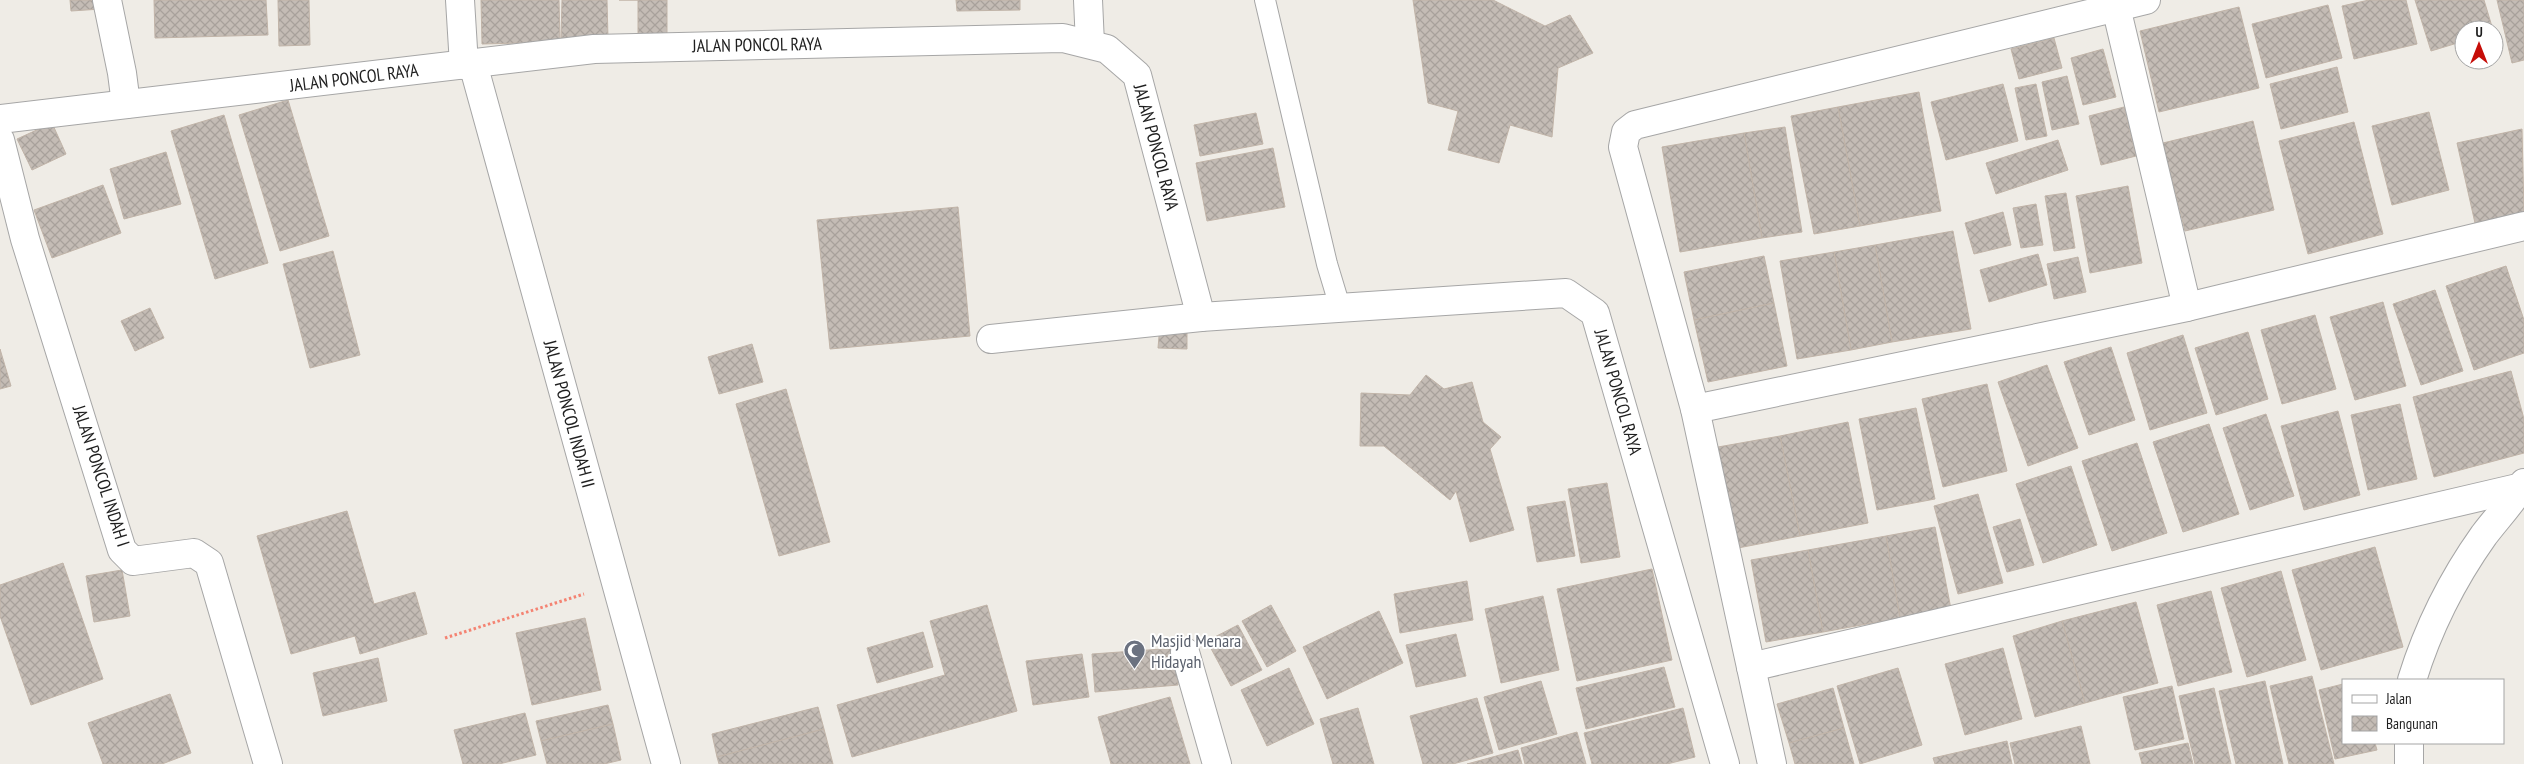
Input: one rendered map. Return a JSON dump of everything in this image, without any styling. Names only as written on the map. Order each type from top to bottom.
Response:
[{"type":"street","points":[[107,0],[122,72],[126,104]]},
{"type":"street","name":"JALAN PONCOL INDAH II","points":[[460,0],[469,64],[666,764]]},
{"type":"street","points":[[1088,0],[1090,44]]},
{"type":"street","points":[[1772,764],[1695,410],[1623,147],[1626,132],[1635,125],[2146,0]]},
{"type":"street","points":[[2116,8],[2187,307]]},
{"type":"street","name":"JALAN PONCOL RAYA","points":[[0,119],[594,49],[1063,38],[1107,49],[1137,75],[1201,317],[1566,293],[1596,313],[1725,764]]},
{"type":"street","name":"JALAN PONCOL INDAH I","points":[[0,140],[25,239],[122,550],[134,561],[194,553],[209,564],[268,764]]},
{"type":"street","points":[[1695,410],[2187,307],[2524,226]]},
{"type":"street","points":[[991,339],[1201,317]]},
{"type":"street","points":[[1751,666],[2523,485]]},
{"type":"street","points":[[2412,679],[2424,641],[2439,608],[2483,536],[2523,485]]},
{"type":"street","points":[[1186,652],[1217,764]]},
{"type":"street","points":[[2408,764],[2409,744]]},
{"type":"lane","points":[[1265,0],[1327,264],[1340,307]]},
{"type":"path","points":[[445,638],[616,584]]},
{"type":"building","points":[[70,0],[101,0],[101,9],[71,11]]},
{"type":"building","points":[[154,0],[266,0],[268,35],[155,38]]},
{"type":"building","points":[[278,0],[309,0],[310,45],[279,46]]},
{"type":"building","points":[[481,0],[559,0],[560,42],[482,44]]},
{"type":"building","points":[[562,0],[607,0],[608,38],[561,38]]},
{"type":"building","points":[[638,0],[667,0],[667,34],[638,34]]},
{"type":"building","points":[[956,0],[1020,0],[1020,10],[957,11]]},
{"type":"building","points":[[1413,0],[1493,0],[1545,26],[1570,15],[1593,53],[1558,68],[1552,137],[1510,125],[1499,163],[1448,150],[1458,111],[1428,103]]},
{"type":"building","points":[[2369,0],[2406,0],[2417,44],[2354,59],[2342,6]]},
{"type":"building","points":[[2415,0],[2484,0],[2490,20],[2454,20],[2454,44],[2431,51]]},
{"type":"building","points":[[2497,0],[2524,0],[2524,60],[2512,63],[2504,29],[2504,20],[2502,20]]},
{"type":"building","points":[[2328,5],[2342,58],[2266,78],[2252,24]]},
{"type":"building","points":[[2239,7],[2259,88],[2159,112],[2140,31]]},
{"type":"building","points":[[2054,38],[2062,68],[2019,79],[2011,49]]},
{"type":"building","points":[[2103,49],[2116,97],[2083,105],[2071,58]]},
{"type":"building","points":[[2337,67],[2348,112],[2281,129],[2270,84]]},
{"type":"building","points":[[2067,76],[2079,124],[2052,130],[2042,82]]},
{"type":"building","points":[[2003,84],[2018,141],[1946,160],[1931,102]]},
{"type":"building","points":[[2036,84],[2047,136],[2026,140],[2015,88]]},
{"type":"building","points":[[1919,92],[1941,211],[1860,226],[1838,107]]},
{"type":"building","points":[[288,100],[329,236],[280,251],[239,115]]},
{"type":"building","points":[[1838,107],[1860,226],[1814,234],[1791,116]]},
{"type":"building","points":[[2124,107],[2136,156],[2101,165],[2089,116]]},
{"type":"building","points":[[2429,112],[2449,190],[2392,205],[2372,126]]},
{"type":"building","points":[[1256,113],[1263,144],[1200,156],[1194,125]]},
{"type":"building","points":[[224,115],[268,263],[215,279],[171,131]]},
{"type":"building","points":[[2253,121],[2274,210],[2185,231],[2163,143]]},
{"type":"building","points":[[2354,122],[2383,234],[2308,254],[2279,141]]},
{"type":"building","points":[[52,123],[66,154],[32,170],[17,139]]},
{"type":"building","points":[[1785,127],[1802,232],[1762,238],[1744,133]]},
{"type":"building","points":[[2522,129],[2524,212],[2475,223],[2457,143]]},
{"type":"building","points":[[1744,133],[1762,238],[1680,252],[1662,147]]},
{"type":"building","points":[[2058,140],[2068,170],[1996,194],[1986,163]]},
{"type":"building","points":[[1273,148],[1285,207],[1207,221],[1196,163]]},
{"type":"building","points":[[166,152],[181,204],[124,219],[110,169]]},
{"type":"building","points":[[103,185],[121,233],[52,258],[34,210]]},
{"type":"building","points":[[2128,186],[2142,263],[2090,273],[2076,196]]},
{"type":"building","points":[[2066,193],[2075,248],[2054,251],[2045,196]]},
{"type":"building","points":[[2036,204],[2043,245],[2021,248],[2013,208]]},
{"type":"building","points":[[958,207],[970,336],[830,349],[817,220]]},
{"type":"building","points":[[2003,212],[2011,245],[1974,254],[1965,223]]},
{"type":"building","points":[[1953,231],[1971,329],[1892,342],[1875,245]]},
{"type":"building","points":[[1875,245],[1892,342],[1851,350],[1834,252]]},
{"type":"building","points":[[333,251],[360,355],[310,368],[283,264]]},
{"type":"building","points":[[1834,252],[1851,350],[1797,359],[1780,261]]},
{"type":"building","points":[[2038,254],[2047,285],[1989,302],[1980,270]]},
{"type":"building","points":[[1764,256],[1774,303],[1694,320],[1684,272]]},
{"type":"building","points":[[2078,257],[2086,292],[2054,299],[2047,264]]},
{"type":"building","points":[[2506,266],[2524,320],[2524,353],[2474,370],[2446,286]]},
{"type":"building","points":[[2435,290],[2463,371],[2421,385],[2393,304]]},
{"type":"building","points":[[2383,302],[2406,386],[2355,400],[2330,317]]},
{"type":"building","points":[[1774,303],[1787,366],[1708,382],[1694,320]]},
{"type":"building","points":[[150,308],[164,338],[135,351],[121,321]]},
{"type":"building","points":[[2315,315],[2336,389],[2282,404],[2261,330]]},
{"type":"building","points":[[1160,325],[1187,326],[1187,349],[1158,348]]},
{"type":"building","points":[[2248,332],[2268,399],[2216,415],[2195,348]]},
{"type":"building","points":[[2183,335],[2207,413],[2150,430],[2127,353]]},
{"type":"building","points":[[752,344],[763,382],[719,394],[708,357]]},
{"type":"building","points":[[2111,347],[2135,420],[2089,435],[2064,362]]},
{"type":"building","points":[[0,349],[11,386],[0,389]]},
{"type":"building","points":[[2047,365],[2078,448],[2028,466],[1998,382]]},
{"type":"building","points":[[2511,371],[2524,419],[2524,453],[2434,477],[2413,397]]},
{"type":"building","points":[[1426,375],[1444,389],[1472,382],[1483,422],[1501,437],[1490,449],[1514,530],[1470,542],[1456,491],[1450,500],[1384,446],[1360,446],[1361,393],[1410,395]]},
{"type":"building","points":[[1987,384],[2007,471],[1943,487],[1922,399]]},
{"type":"building","points":[[786,389],[830,542],[779,556],[736,404]]},
{"type":"building","points":[[2400,404],[2417,479],[2368,490],[2351,415]]},
{"type":"building","points":[[1916,408],[1935,499],[1877,510],[1859,419]]},
{"type":"building","points":[[2338,411],[2360,495],[2304,510],[2281,426]]},
{"type":"building","points":[[2266,414],[2294,496],[2250,510],[2223,428]]},
{"type":"building","points":[[1848,422],[1868,523],[1800,536],[1780,436]]},
{"type":"building","points":[[2209,424],[2239,514],[2183,532],[2153,442]]},
{"type":"building","points":[[1780,436],[1800,536],[1738,548],[1718,447]]},
{"type":"building","points":[[2137,443],[2167,533],[2112,551],[2082,461]]},
{"type":"building","points":[[2071,466],[2097,545],[2043,563],[2016,484]]},
{"type":"building","points":[[1607,483],[1620,557],[1581,563],[1568,489]]},
{"type":"building","points":[[1978,494],[2003,583],[1958,594],[1934,506]]},
{"type":"building","points":[[1565,501],[1575,556],[1537,562],[1527,507]]},
{"type":"building","points":[[347,511],[374,604],[415,592],[427,634],[360,654],[355,636],[291,654],[257,536]]},
{"type":"building","points":[[2020,519],[2034,565],[2007,572],[1993,527]]},
{"type":"building","points":[[1935,527],[1951,609],[1900,618],[1886,536]]},
{"type":"building","points":[[1886,536],[1900,618],[1823,632],[1808,550]]},
{"type":"building","points":[[2375,547],[2403,647],[2321,670],[2292,570]]},
{"type":"building","points":[[1808,550],[1823,632],[1766,642],[1751,560]]},
{"type":"building","points":[[63,563],[103,679],[31,705],[0,616],[0,585]]},
{"type":"building","points":[[1652,569],[1672,660],[1577,681],[1557,589]]},
{"type":"building","points":[[122,570],[130,616],[94,622],[86,576]]},
{"type":"building","points":[[2281,571],[2306,660],[2247,677],[2221,588]]},
{"type":"building","points":[[1467,581],[1473,620],[1400,633],[1394,594]]},
{"type":"building","points":[[2211,591],[2232,672],[2178,686],[2157,605]]},
{"type":"building","points":[[1543,596],[1559,670],[1501,683],[1485,609]]},
{"type":"building","points":[[2136,602],[2158,683],[2085,703],[2062,621]]},
{"type":"building","points":[[987,605],[1017,711],[852,757],[837,705],[945,675],[930,621]]},
{"type":"building","points":[[1271,605],[1296,651],[1267,667],[1242,621]]},
{"type":"building","points":[[1379,611],[1403,663],[1327,699],[1303,647]]},
{"type":"building","points":[[585,618],[601,690],[532,705],[516,633]]},
{"type":"building","points":[[2062,621],[2085,703],[2035,717],[2013,636]]},
{"type":"building","points":[[1238,625],[1262,670],[1231,686],[1207,641]]},
{"type":"building","points":[[923,632],[933,667],[877,683],[867,648]]},
{"type":"building","points":[[1456,634],[1466,676],[1416,687],[1406,645]]},
{"type":"building","name":"Masjid Menara Hidayah","points":[[1176,648],[1178,685],[1095,692],[1092,654]]},
{"type":"building","points":[[2003,648],[2022,719],[1965,735],[1945,664]]},
{"type":"building","points":[[1082,654],[1089,697],[1033,705],[1026,661]]},
{"type":"building","points":[[378,658],[387,701],[323,716],[313,673]]},
{"type":"building","points":[[1664,667],[1675,707],[1586,729],[1576,688]]},
{"type":"building","points":[[1289,668],[1314,724],[1267,746],[1241,690]]},
{"type":"building","points":[[1898,668],[1922,745],[1860,764],[1837,686]]},
{"type":"building","points":[[2312,676],[2334,764],[2289,764],[2270,686]]},
{"type":"building","points":[[1541,681],[1557,734],[1499,750],[1484,697]]},
{"type":"building","points":[[2265,681],[2283,764],[2236,764],[2219,691]]},
{"type":"building","points":[[2342,684],[2342,744],[2375,744],[2377,750],[2335,759],[2319,690]]},
{"type":"building","points":[[2172,686],[2184,739],[2135,750],[2123,697]]},
{"type":"building","points":[[1833,688],[1844,728],[1789,743],[1777,704]]},
{"type":"building","points":[[2214,688],[2231,764],[2195,764],[2179,696]]},
{"type":"building","points":[[170,694],[191,753],[162,764],[103,764],[88,723]]},
{"type":"building","points":[[1170,697],[1190,764],[1111,764],[1098,717]]},
{"type":"building","points":[[1477,698],[1493,753],[1453,764],[1423,764],[1410,716]]},
{"type":"building","points":[[608,705],[613,724],[541,741],[536,721]]},
{"type":"building","points":[[818,707],[824,729],[717,757],[712,734]]},
{"type":"building","points":[[1358,708],[1374,764],[1333,764],[1320,719]]},
{"type":"building","points":[[1683,708],[1695,757],[1667,764],[1592,764],[1584,733]]},
{"type":"building","points":[[525,713],[536,755],[499,764],[463,764],[454,730]]},
{"type":"building","points":[[613,724],[621,760],[604,764],[547,764],[541,741]]},
{"type":"building","points":[[2081,726],[2090,764],[2015,764],[2010,743]]},
{"type":"building","points":[[1844,728],[1854,764],[1795,764],[1789,743]]},
{"type":"building","points":[[824,729],[833,764],[719,764],[717,757]]},
{"type":"building","points":[[1577,732],[1586,764],[1525,764],[1521,748]]},
{"type":"building","points":[[2007,741],[2012,764],[1935,764],[1933,758]]},
{"type":"building","points":[[2188,743],[2193,764],[2142,764],[2139,753]]},
{"type":"building","points":[[1518,750],[1522,764],[1467,764]]},
{"type":"place","name":"Masjid Menara Hidayah","points":[[1135,670]]}]
